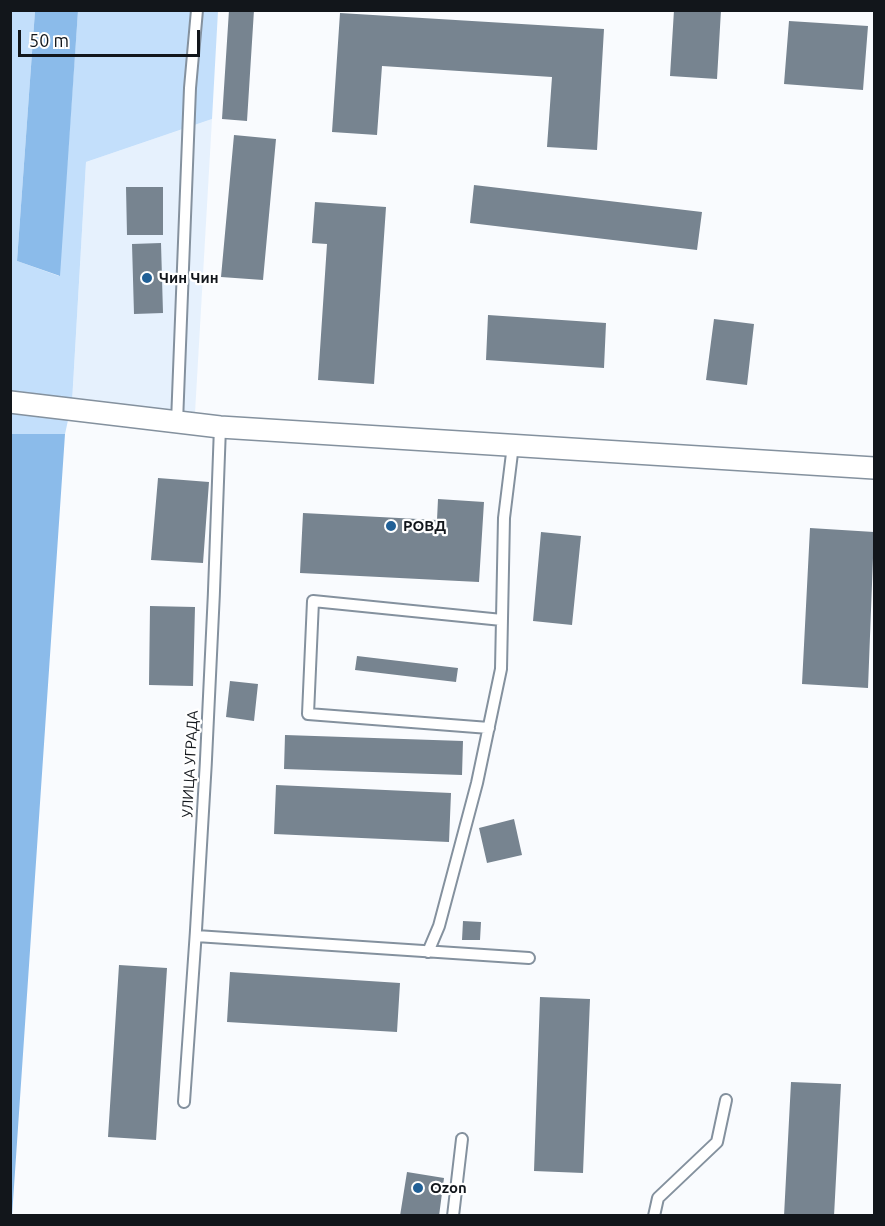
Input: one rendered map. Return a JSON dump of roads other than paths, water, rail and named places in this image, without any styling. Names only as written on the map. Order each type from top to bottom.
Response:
[{"type":"street","points":[[10,402],[219,427],[874,468]]},
{"type":"lane","points":[[177,422],[190,88],[197,10]]},
{"type":"lane","name":"УЛИЦА УГРАДА","points":[[184,1102],[196,936],[216,561],[219,427]]},
{"type":"lane","points":[[428,952],[439,926],[477,783],[501,669],[504,518],[513,445]]},
{"type":"lane","points":[[489,728],[308,714],[313,601],[502,620]]},
{"type":"lane","points":[[196,936],[529,958]]},
{"type":"lane","points":[[654,1215],[658,1198],[717,1142],[726,1100]]},
{"type":"lane","points":[[453,1215],[462,1139]]},
{"type":"place","name":"Чин Чин","points":[[147,278]]},
{"type":"place","name":"РОВД","points":[[391,526]]},
{"type":"place","name":"Ozon","points":[[418,1188]]}]
